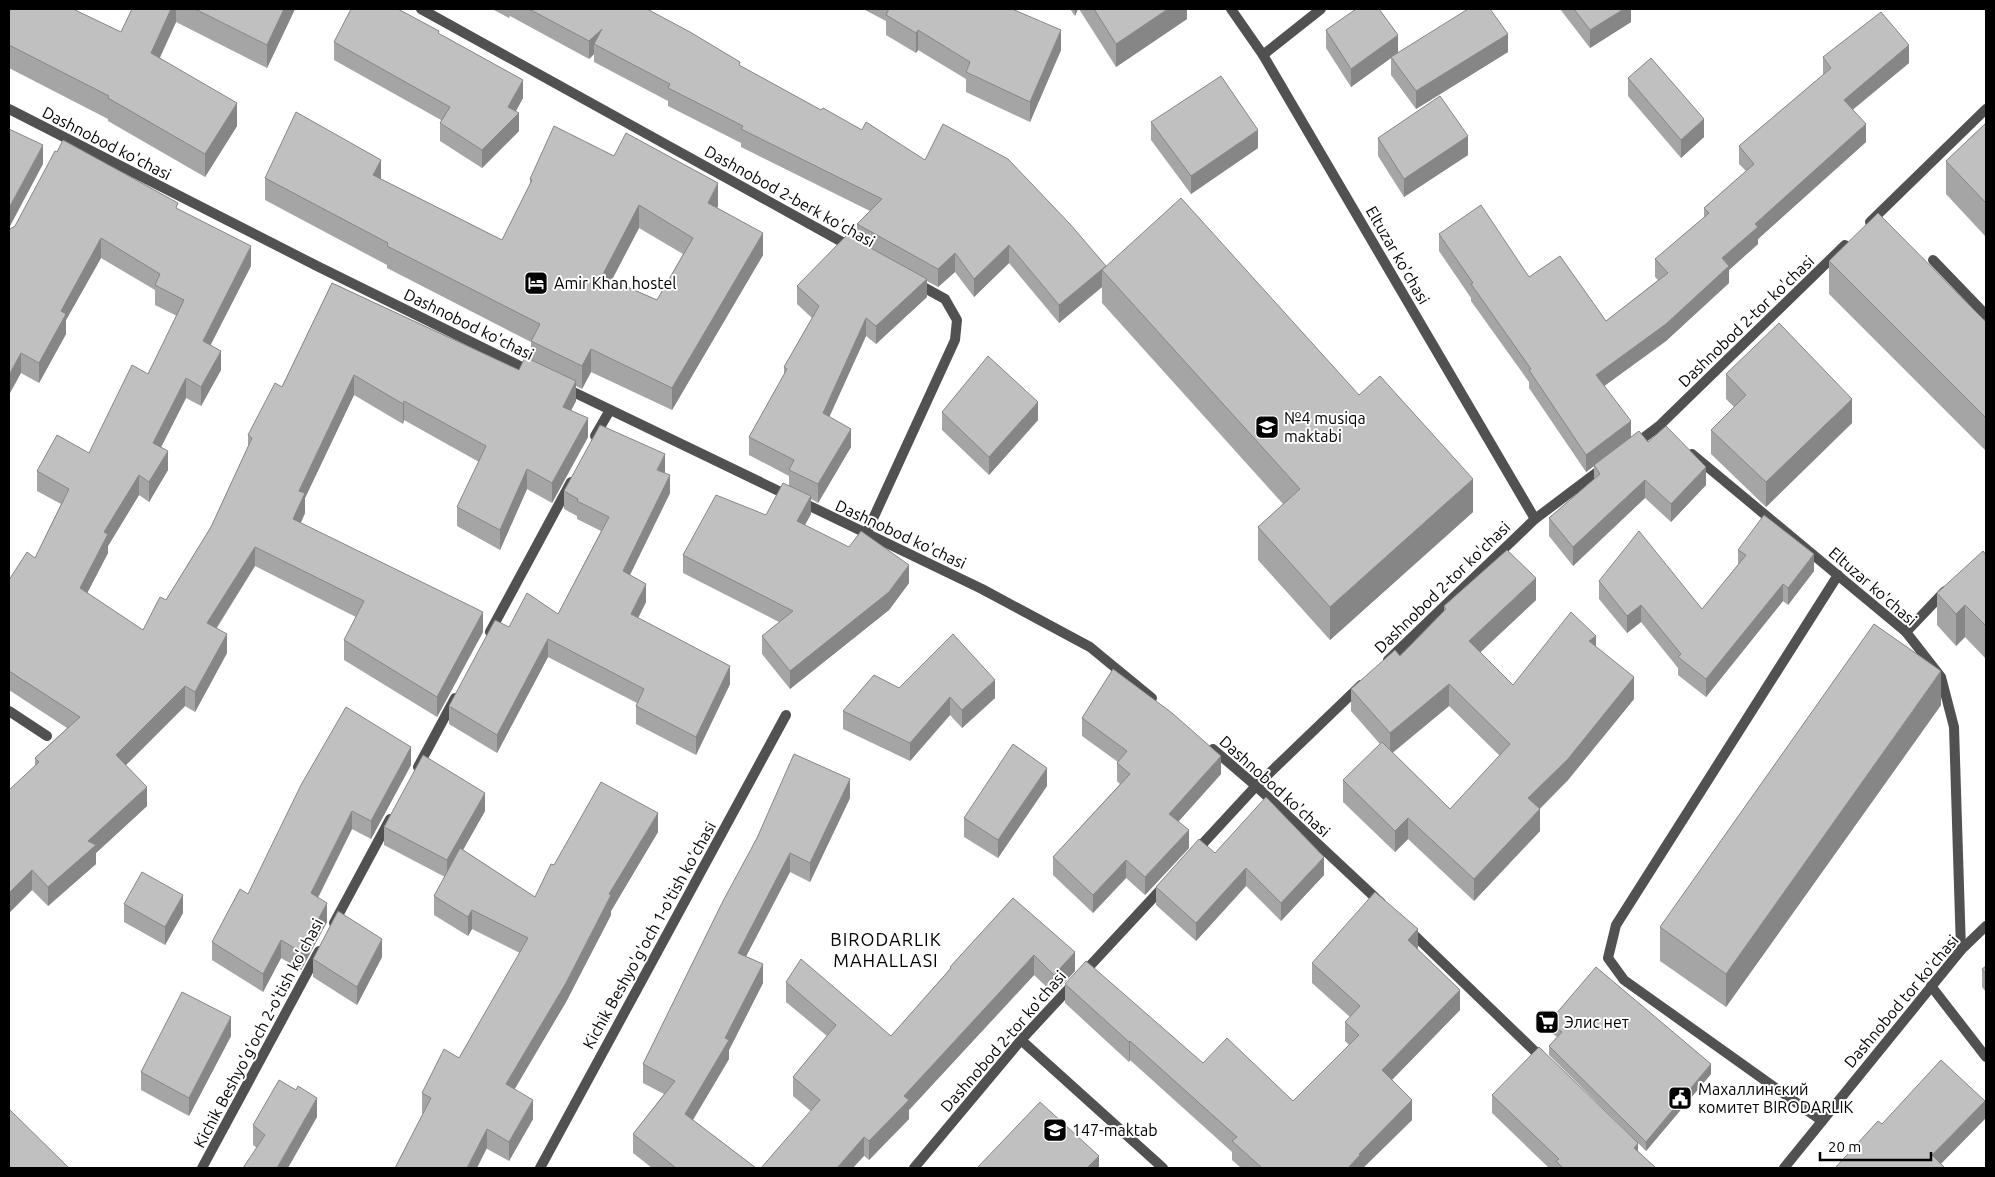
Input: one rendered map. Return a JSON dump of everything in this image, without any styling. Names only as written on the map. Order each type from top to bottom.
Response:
[{"type":"street","name":"Dashnobod 2-berk ko'chasi","points":[[421,9],[858,251]]},
{"type":"street","name":"Eltuzar ko'chasi","points":[[1231,9],[1263,55],[1535,519]]},
{"type":"street","points":[[1263,55],[1321,9]]},
{"type":"street","name":"Dashnobod ko'chasi","points":[[9,109],[62,143],[539,375]]},
{"type":"street","name":"Dashnobod 2-tor ko'chasi","points":[[1628,449],[1662,429],[1857,234],[1986,109]]},
{"type":"street","points":[[1933,260],[1986,315]]},
{"type":"street","points":[[866,534],[956,340],[957,320],[945,299],[910,280]]},
{"type":"street","name":"Dashnobod ko'chasi","points":[[557,384],[982,589],[1090,647],[1158,704]]},
{"type":"street","points":[[591,445],[610,410]]},
{"type":"street","name":"Eltuzar ko'chasi","points":[[1681,445],[1906,632],[1941,677],[1954,727],[1961,950]]},
{"type":"street","name":"Dashnobod 2-tor ko'chasi","points":[[1189,858],[1256,786],[1535,519],[1612,461]]},
{"type":"street","points":[[483,645],[577,471]]},
{"type":"street","points":[[1822,1121],[1624,980],[1608,958],[1616,925],[1838,575]]},
{"type":"street","points":[[1906,632],[1953,584]]},
{"type":"street","points":[[413,776],[460,689]]},
{"type":"street","points":[[9,711],[47,736]]},
{"type":"street","name":"Kichik Beshyo'g'och 1-o'tish ko'chasi","points":[[540,1168],[786,715]]},
{"type":"street","name":"Dashnobod ko'chasi","points":[[1203,742],[1256,786],[1387,909]]},
{"type":"street","name":"Kichik Beshyo'g'och 2-o'tish ko'chasi","points":[[202,1168],[394,811]]},
{"type":"street","name":"Dashnobod 2-tor ko'chasi","points":[[914,1168],[1021,1040],[1169,880]]},
{"type":"street","points":[[1402,923],[1550,1066]]},
{"type":"street","name":"Dashnobod tor ko'chasi","points":[[1784,1168],[1961,950],[1986,926]]},
{"type":"street","points":[[1931,986],[1986,1057]]},
{"type":"street","points":[[1021,1040],[1163,1168]]},
{"type":"building","points":[[9,9],[73,9],[121,32],[132,9],[171,9],[151,53],[237,103],[205,154],[108,98],[109,96],[9,45]]},
{"type":"building","points":[[195,9],[284,9],[267,45]]},
{"type":"building","points":[[351,9],[398,9],[523,80],[508,107],[519,113],[482,150],[440,123],[450,107],[334,42]]},
{"type":"building","points":[[529,9],[647,9],[740,62],[739,65],[821,110],[823,108],[862,130],[866,122],[925,160],[943,124],[1008,159],[1070,224],[1106,266],[1059,305],[1009,245],[974,279],[955,253],[938,269],[857,224],[882,199],[741,129],[743,126],[668,88],[670,84],[594,44],[602,29],[589,41]]},
{"type":"building","points":[[889,9],[1012,9],[1061,30],[1030,102],[966,72],[970,62],[918,30],[916,33],[886,15]]},
{"type":"building","points":[[1094,9],[1168,9],[1116,44]]},
{"type":"building","points":[[1356,9],[1379,9],[1398,35],[1351,69],[1326,30]]},
{"type":"building","points":[[1468,9],[1490,9],[1508,34],[1416,91],[1391,57]]},
{"type":"building","points":[[1574,9],[1624,9],[1590,30]]},
{"type":"building","points":[[1881,12],[1909,45],[1844,100],[1866,124],[1755,224],[1758,227],[1722,258],[1729,266],[1666,324],[1596,375],[1631,421],[1586,455],[1529,370],[1531,369],[1471,284],[1473,283],[1439,234],[1481,205],[1529,277],[1560,256],[1606,321],[1668,273],[1655,259],[1709,213],[1704,208],[1754,164],[1739,146],[1831,68],[1823,57]]},
{"type":"building","points":[[1651,58],[1704,119],[1681,140],[1628,78]]},
{"type":"building","points":[[1221,76],[1258,130],[1191,176],[1151,122]]},
{"type":"building","points":[[1440,96],[1468,136],[1404,179],[1378,138]]},
{"type":"building","points":[[296,112],[381,160],[373,175],[502,240],[532,180],[530,179],[554,126],[614,156],[626,133],[718,183],[708,203],[763,233],[672,388],[591,349],[582,366],[531,341],[540,324],[387,246],[388,243],[265,178]],"holes":[[[639,205],[693,238],[657,300],[602,276]]]},
{"type":"building","points":[[1986,123],[1986,203],[1946,161]]},
{"type":"building","points":[[9,129],[43,145],[9,208]]},
{"type":"building","points":[[63,140],[178,203],[176,208],[251,246],[203,341],[221,351],[201,387],[186,378],[153,443],[168,451],[149,482],[139,475],[104,532],[108,534],[80,588],[143,630],[160,597],[166,600],[211,527],[252,438],[248,435],[275,383],[282,387],[332,283],[519,370],[525,357],[576,381],[563,407],[588,418],[552,483],[527,469],[500,530],[457,507],[486,446],[404,401],[403,404],[354,375],[299,491],[305,493],[293,519],[483,612],[437,697],[344,640],[364,601],[255,547],[207,623],[227,634],[195,692],[185,686],[116,755],[147,787],[88,841],[96,845],[48,887],[32,870],[9,893],[9,790],[39,762],[35,758],[80,717],[9,671],[9,580],[27,552],[35,558],[69,489],[37,471],[57,435],[89,453],[132,365],[148,374],[184,300],[155,285],[160,274],[101,238],[61,311],[66,314],[39,363],[21,353],[9,375],[9,229],[15,226],[55,151],[57,152]]},
{"type":"building","points":[[1181,198],[1359,395],[1380,376],[1473,479],[1330,607],[1258,527],[1300,489],[1102,270]]},
{"type":"building","points":[[1878,213],[1986,322],[1986,418],[1829,261]]},
{"type":"building","points":[[847,235],[927,279],[876,326],[866,318],[823,413],[851,429],[818,484],[789,470],[794,460],[749,437],[787,369],[784,367],[819,306],[797,286]]},
{"type":"building","points":[[1779,323],[1852,399],[1766,482],[1711,430],[1746,395],[1726,374]]},
{"type":"building","points":[[988,356],[1038,402],[989,457],[942,412]]},
{"type":"building","points":[[600,425],[665,454],[657,470],[670,475],[623,571],[646,584],[631,614],[730,666],[696,737],[636,706],[644,689],[548,639],[497,735],[449,706],[495,620],[509,627],[527,593],[558,614],[609,517],[577,501],[578,499],[564,491]]},
{"type":"building","points":[[1666,426],[1706,467],[1671,504],[1645,480],[1573,547],[1549,518],[1600,474],[1594,465],[1639,431],[1648,442]]},
{"type":"building","points":[[783,483],[811,496],[797,521],[849,547],[861,531],[909,565],[889,592],[790,671],[762,636],[793,611],[683,555],[716,495],[766,515]]},
{"type":"building","points":[[1764,515],[1814,554],[1788,588],[1783,584],[1706,679],[1678,657],[1681,654],[1641,605],[1627,616],[1599,581],[1639,531],[1702,609],[1746,555],[1738,550]]},
{"type":"building","points":[[1507,550],[1536,578],[1469,641],[1513,685],[1571,612],[1596,636],[1589,641],[1634,677],[1568,759],[1528,798],[1540,809],[1474,879],[1408,818],[1395,831],[1343,780],[1382,742],[1450,809],[1510,744],[1449,684],[1390,733],[1351,689],[1395,650],[1400,656],[1446,609],[1444,606]]},
{"type":"building","points":[[1983,551],[1986,555],[1986,626],[1965,605],[1956,614],[1937,593]]},
{"type":"building","points":[[1874,624],[1941,671],[1726,974],[1660,927]]},
{"type":"building","points":[[953,634],[995,680],[962,710],[950,697],[910,743],[843,711],[874,675],[899,688]]},
{"type":"building","points":[[1113,669],[1172,713],[1221,756],[1169,814],[1189,830],[1145,877],[1126,860],[1093,895],[1053,857],[1130,774],[1117,763],[1127,751],[1082,718]]},
{"type":"building","points":[[346,707],[411,747],[371,821],[352,811],[311,893],[327,903],[301,952],[281,940],[263,974],[212,942],[240,889],[248,894],[301,785]]},
{"type":"building","points":[[1013,744],[1047,768],[998,840],[964,818]]},
{"type":"building","points":[[794,754],[850,779],[810,863],[790,853],[738,953],[763,964],[725,1038],[729,1040],[685,1114],[756,1168],[676,1168],[633,1134],[675,1081],[643,1064],[723,901],[757,838]]},
{"type":"building","points":[[423,755],[485,793],[447,860],[384,827]]},
{"type":"building","points":[[601,782],[658,813],[609,894],[611,895],[566,983],[506,1084],[533,1100],[509,1142],[487,1129],[467,1168],[395,1168],[431,1098],[422,1093],[444,1049],[459,1058],[528,938],[472,910],[468,917],[434,896],[460,848],[535,897],[551,864],[554,865]]},
{"type":"building","points":[[1266,797],[1324,857],[1281,903],[1246,868],[1196,923],[1156,887],[1199,839],[1215,853]]},
{"type":"building","points":[[142,872],[183,895],[165,927],[124,904]]},
{"type":"building","points":[[1375,892],[1418,929],[1408,940],[1460,990],[1382,1070],[1412,1100],[1359,1154],[1348,1168],[1262,1168],[1232,1141],[1237,1137],[1065,984],[1086,961],[1203,1063],[1227,1038],[1293,1101],[1359,1035],[1345,1022],[1360,1006],[1312,963]]},
{"type":"building","points":[[1013,898],[1075,952],[1054,975],[1034,955],[904,1096],[909,1100],[869,1141],[864,1137],[837,1168],[761,1168],[820,1100],[793,1077],[836,1025],[786,982],[801,959],[891,1036]]},
{"type":"building","points":[[338,911],[382,939],[357,987],[313,959]]},
{"type":"building","points":[[1986,966],[1986,974],[1982,969]]},
{"type":"building","points":[[1596,967],[1711,1064],[1646,1142],[1549,1046],[1562,1032],[1549,1022]]},
{"type":"building","points":[[182,992],[231,1017],[189,1098],[141,1072]]},
{"type":"building","points":[[1539,1047],[1638,1143],[1634,1148],[1655,1167],[1563,1168],[1556,1161],[1559,1159],[1492,1095]]},
{"type":"building","points":[[1941,1060],[1985,1101],[1932,1155],[1945,1168],[1835,1168],[1878,1121],[1882,1124]]},
{"type":"building","points":[[279,1080],[296,1090],[298,1086],[317,1098],[277,1168],[243,1168],[265,1135],[253,1125]]},
{"type":"building","name":"147-maktab","points":[[1040,1102],[1099,1156],[1087,1168],[977,1168]]},
{"type":"building","points":[[9,1109],[69,1168],[9,1168]]},
{"type":"place","name":"Amir Khan hostel","points":[[536,283]]},
{"type":"place","name":"№4 musiqa maktabi","points":[[1267,427]]},
{"type":"place","name":"Элис нет","points":[[1547,1022]]},
{"type":"place","name":"Махаллинский комитет BIRODARLIK","points":[[1680,1098]]},
{"type":"place","name":"147-maktab","points":[[1055,1130]]},
{"type":"district","name":"BIRODARLIK MAHALLASI","points":[[886,950]]}]
